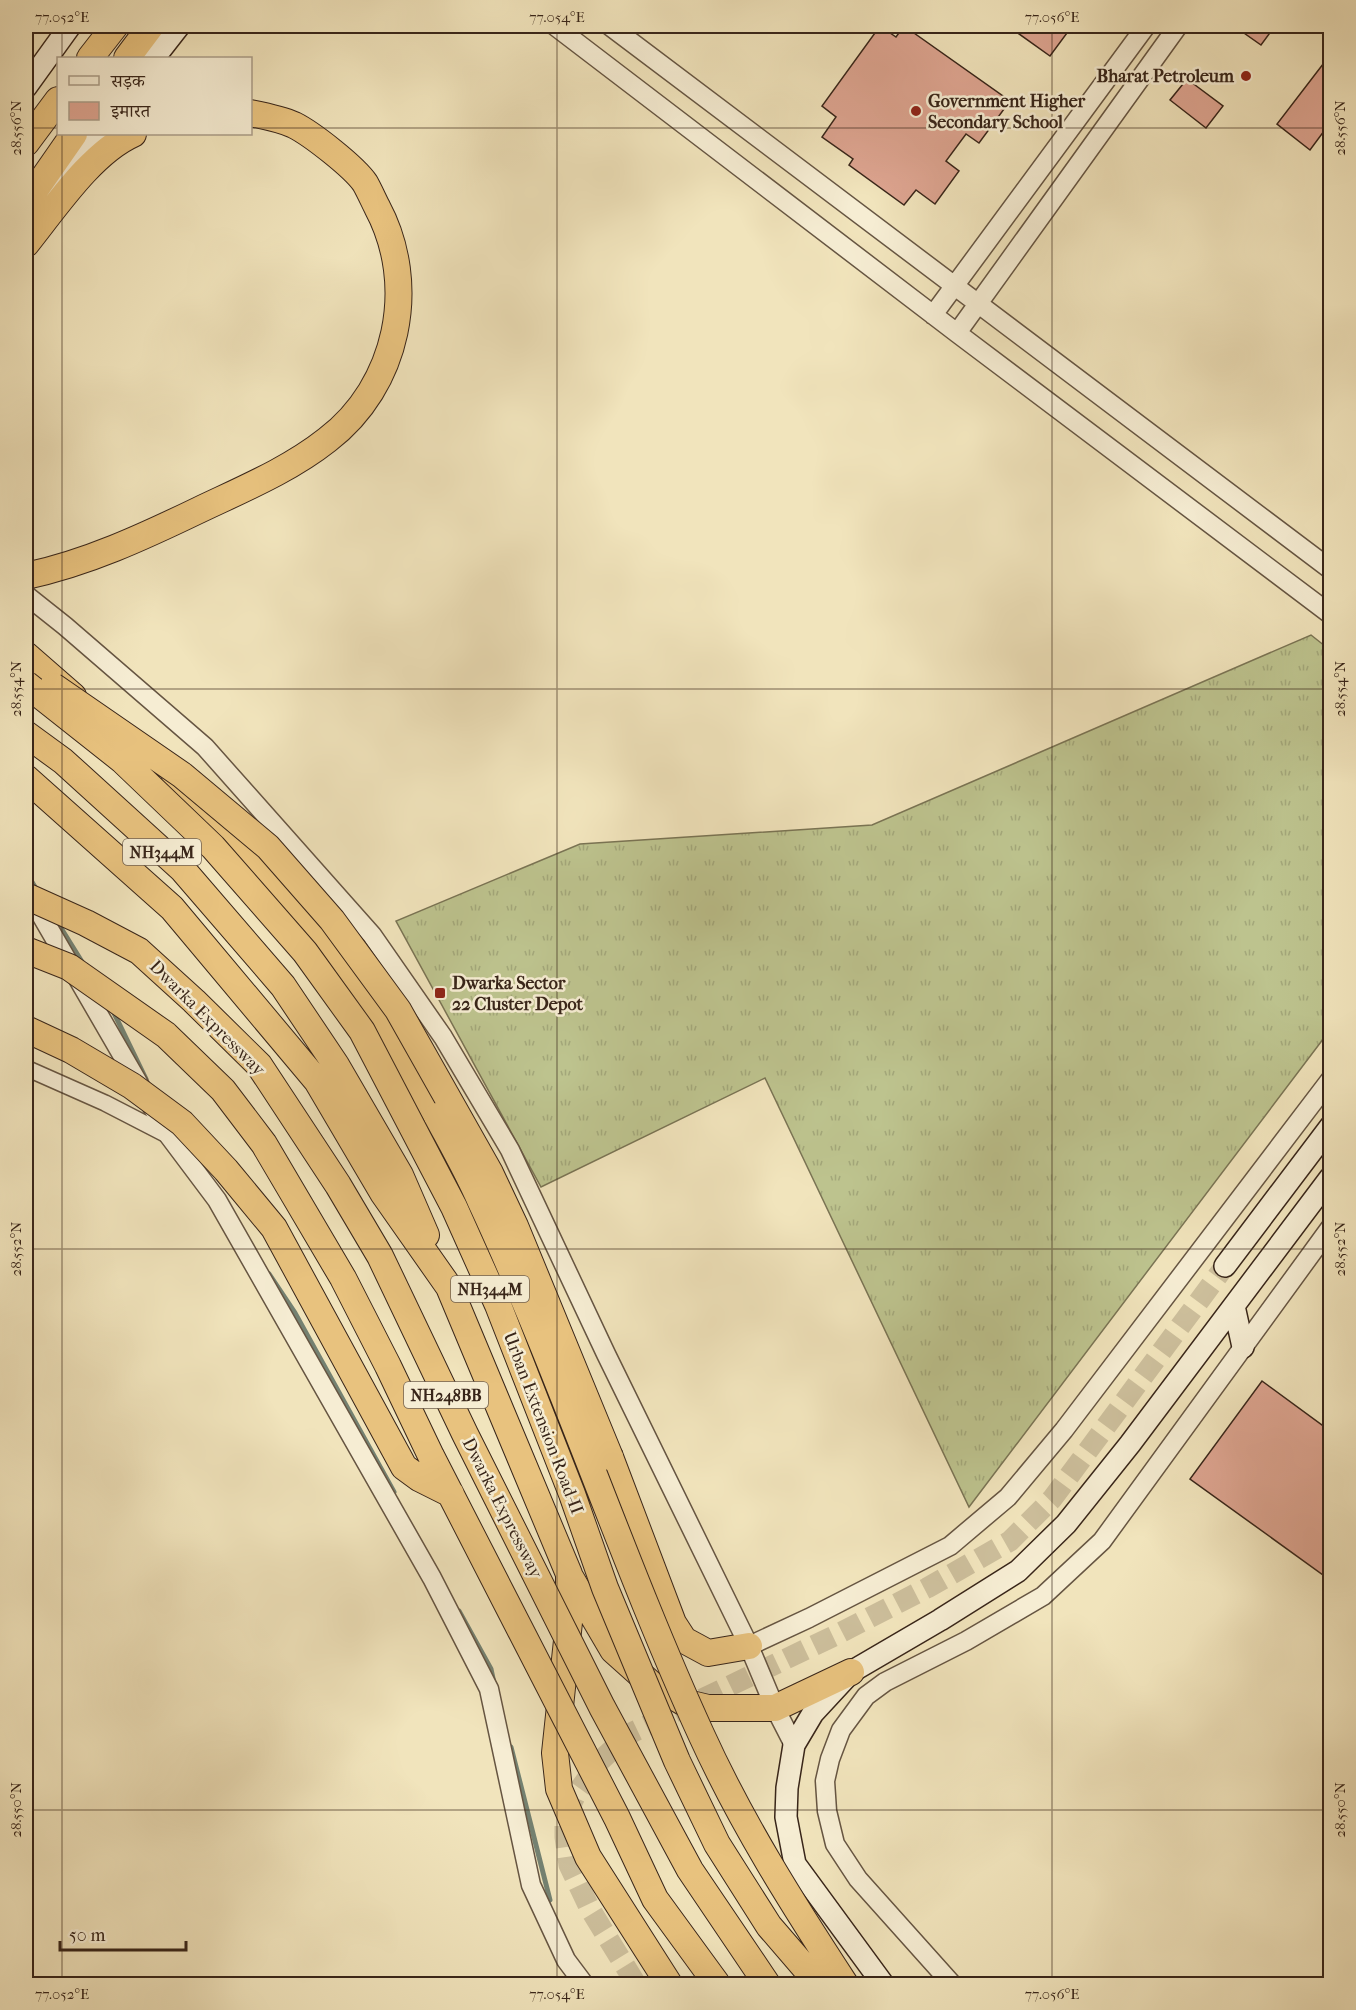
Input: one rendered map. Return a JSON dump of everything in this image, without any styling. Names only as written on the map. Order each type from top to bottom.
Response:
[{"type":"highway","points":[[91,57],[115,26]]},
{"type":"highway","points":[[129,57],[151,26]]},
{"type":"highway","points":[[26,143],[57,101]]},
{"type":"highway","points":[[26,576],[55,570],[92,558],[160,528],[300,459],[328,440],[352,417],[369,394],[386,364],[399,318],[398,271],[384,219],[363,181],[330,150],[294,125],[252,114]]},
{"type":"highway","points":[[26,203],[73,135]]},
{"type":"highway","points":[[26,244],[92,163],[123,138],[130,135]]},
{"type":"highway","points":[[26,656],[176,783],[253,861],[309,924],[364,996],[437,1116],[480,1199],[523,1295],[597,1486],[701,1734],[749,1831],[845,1984]]},
{"type":"highway","points":[[26,673],[41,678],[182,775],[268,847],[332,920],[398,1011],[490,1173],[541,1289],[610,1457],[673,1623],[684,1640],[708,1653],[749,1646]]},
{"type":"highway","name":"Urban Extension Road-II","points":[[26,684],[122,760],[213,846],[305,952],[362,1031],[454,1207],[498,1305],[572,1494],[629,1659],[677,1761],[717,1844],[769,1926],[819,1984]]},
{"type":"highway","name":"NH344M","points":[[26,734],[63,761],[183,870],[283,986],[336,1065],[400,1175],[449,1287]]},
{"type":"highway","points":[[26,778],[172,908],[317,1081],[383,1193],[449,1287],[569,1574],[614,1650],[629,1659],[651,1684],[683,1702],[708,1708],[775,1708],[851,1672]]},
{"type":"highway","name":"Dwarka Expressway","points":[[26,896],[86,923],[139,951],[259,1065],[338,1185],[380,1256],[450,1405],[602,1707],[690,1870],[767,1984]]},
{"type":"highway","name":"NH248BB","points":[[26,950],[69,967],[166,1035],[223,1090],[264,1144],[343,1278],[617,1818],[655,1899],[717,1984]]},
{"type":"highway","points":[[26,1029],[71,1050],[132,1086],[182,1123],[226,1170],[274,1228],[404,1467],[419,1478],[451,1494]]},
{"type":"highway","points":[[569,1574],[569,1622],[555,1753],[559,1790],[588,1857],[669,1984]]},
{"type":"highway","points":[[629,1659],[647,1656],[663,1647],[667,1643],[673,1623]]},
{"type":"main road","points":[[26,87],[70,26]]},
{"type":"main road","points":[[155,57],[178,26]]},
{"type":"main road","points":[[26,228],[96,135]]},
{"type":"main road","points":[[1226,1266],[1330,1127]]},
{"type":"main road","points":[[883,1984],[795,1864],[786,1817],[787,1788],[794,1745],[813,1713],[851,1672],[1018,1571],[1066,1524],[1130,1444],[1330,1178]]},
{"type":"main road","points":[[1234,1306],[1243,1347]]},
{"type":"street","points":[[555,26],[1330,614]]},
{"type":"street","points":[[610,26],[1330,569]]},
{"type":"street","points":[[933,315],[1146,26]]},
{"type":"street","points":[[957,333],[1178,26]]},
{"type":"street","points":[[26,595],[205,747],[372,935],[443,1037],[510,1150],[606,1354],[749,1646],[775,1708],[794,1745]]},
{"type":"street","points":[[26,889],[169,1136],[217,1200],[432,1578],[489,1689],[531,1885],[566,1960],[584,1984]]},
{"type":"street","points":[[26,1068],[105,1103],[169,1136]]},
{"type":"street","points":[[749,1646],[950,1546],[1008,1497],[1064,1430],[1330,1080]]},
{"type":"street","points":[[952,1984],[858,1879],[836,1844],[827,1811],[825,1780],[841,1730],[866,1696],[885,1682],[966,1641],[1043,1596],[1102,1541],[1330,1228]]},
{"type":"green space","points":[[1311,635],[1330,650],[1330,1030],[969,1507],[765,1078],[541,1187],[396,921],[580,844],[872,825]]},
{"type":"building","name":"Government Higher Secondary School","points":[[880,26],[896,37],[904,26],[1010,101],[979,143],[966,134],[946,161],[959,171],[935,204],[916,190],[904,205],[849,165],[853,159],[822,137],[836,117],[822,106]]},
{"type":"building","points":[[1008,26],[1056,26],[1067,33],[1050,56]]},
{"type":"building","points":[[1234,26],[1275,26],[1261,45]]},
{"type":"building","points":[[1330,55],[1330,123],[1310,150],[1277,124]]},
{"type":"building","points":[[1187,79],[1223,106],[1206,128],[1170,100]]},
{"type":"building","points":[[1262,1381],[1330,1431],[1330,1580],[1190,1479]]},
{"type":"waterway","points":[[26,872],[38,892]]},
{"type":"waterway","points":[[56,920],[84,965]]},
{"type":"waterway","points":[[113,1011],[146,1079]]},
{"type":"waterway","points":[[269,1274],[295,1313],[394,1492]]},
{"type":"waterway","points":[[459,1611],[491,1669],[494,1683]]},
{"type":"waterway","points":[[511,1747],[550,1900]]},
{"type":"tunnel","points":[[636,1984],[590,1909],[569,1865],[565,1818],[576,1794],[600,1761],[629,1734],[836,1635],[927,1588],[1010,1541],[1052,1499],[1225,1266]]},
{"type":"place","name":"Bharat Petroleum","points":[[1246,76]]},
{"type":"place","name":"Government Higher Secondary School","points":[[916,111]]},
{"type":"place","name":"Dwarka Sector 22 Cluster Depot","points":[[440,993]]}]
